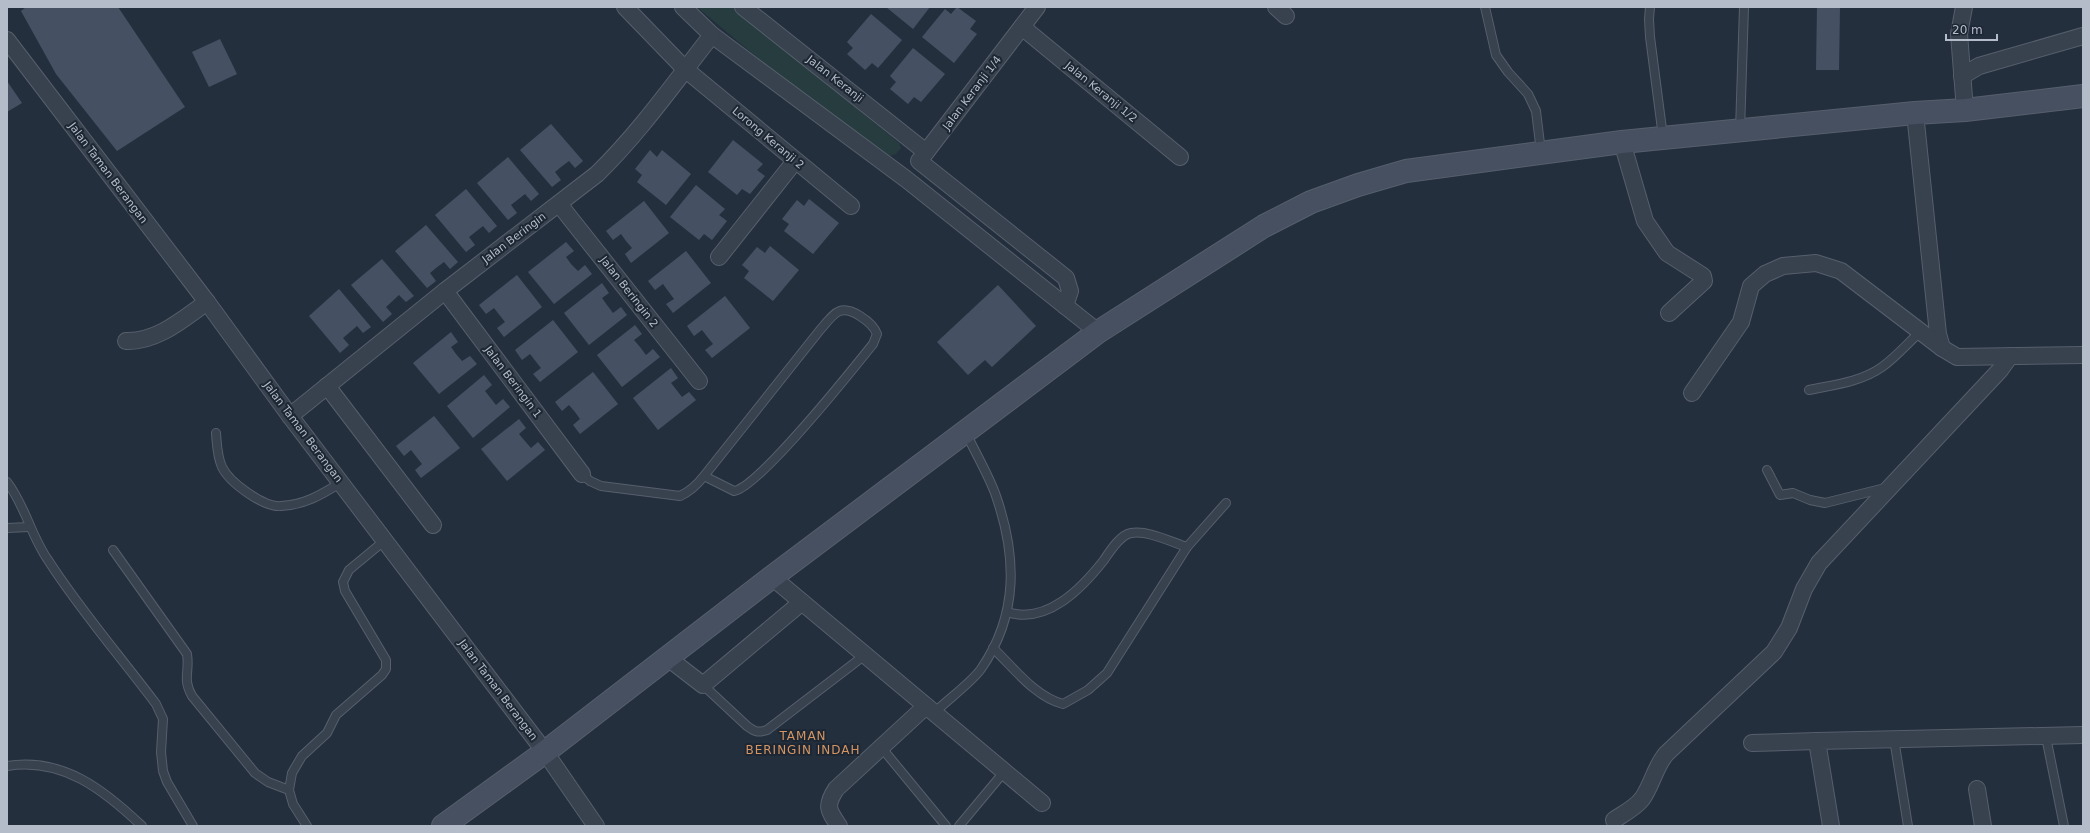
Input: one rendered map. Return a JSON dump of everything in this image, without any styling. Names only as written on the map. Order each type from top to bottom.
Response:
[{"type":"street","name":"Lorong Keranji 2","points":[[625,7],[685,69],[851,206]]},
{"type":"street","points":[[683,7],[712,35],[906,179],[1098,332]]},
{"type":"street","name":"Jalan Keranji","points":[[743,7],[923,156],[1066,278],[1070,291],[1065,306]]},
{"type":"street","name":"Jalan Keranji 1/4","points":[[906,179],[1037,7]]},
{"type":"street","points":[[1964,7],[1959,34],[1965,110]]},
{"type":"street","name":"Jalan Keranji 1/2","points":[[1022,27],[1180,157]]},
{"type":"street","name":"Jalan Beringin","points":[[290,416],[445,291],[597,174],[617,154],[712,35]]},
{"type":"street","points":[[1962,76],[1979,66],[2083,36]]},
{"type":"street","name":"Jalan Taman Berangan","points":[[7,40],[207,302],[340,483],[545,752],[596,826]]},
{"type":"street","points":[[443,826],[545,752],[772,577],[1098,332],[1264,226],[1311,202],[1358,184],[1406,171],[1622,142],[1915,113],[1965,110],[2083,96]]},
{"type":"street","points":[[1915,113],[1938,334],[1942,348]]},
{"type":"street","points":[[1622,142],[1645,221],[1667,253],[1703,276],[1704,281],[1670,313]]},
{"type":"street","points":[[720,257],[795,161]]},
{"type":"street","name":"Jalan Beringin 2","points":[[559,204],[699,381]]},
{"type":"street","points":[[1692,393],[1741,322],[1751,286],[1765,274],[1783,266],[1816,263],[1841,271],[1942,348],[1957,357],[2083,355]]},
{"type":"street","name":"Jalan Beringin 1","points":[[445,291],[582,474]]},
{"type":"street","points":[[126,341],[137,341],[169,328],[207,302]]},
{"type":"street","points":[[1614,820],[1636,805],[1642,798],[1656,767],[1666,754],[1774,652],[1789,628],[1804,589],[1819,563],[2000,370],[2010,356]]},
{"type":"street","points":[[327,386],[433,525]]},
{"type":"street","points":[[772,577],[1042,803]]},
{"type":"street","points":[[668,658],[703,685],[802,602]]},
{"type":"street","points":[[839,826],[829,811],[829,799],[836,789],[881,747],[930,709]]},
{"type":"street","points":[[1752,742],[2046,737],[2083,735]]},
{"type":"street","points":[[1817,741],[1831,826]]},
{"type":"street","points":[[1977,789],[1983,826]]},
{"type":"lane","points":[[1485,7],[1496,55],[1508,72],[1528,94],[1536,111],[1541,153]]},
{"type":"lane","points":[[1650,7],[1650,37],[1663,138]]},
{"type":"lane","points":[[1740,130],[1744,7]]},
{"type":"lane","points":[[582,474],[590,481],[601,486],[680,496],[697,486],[704,476],[833,314],[841,310],[850,310],[875,328],[878,334],[873,344],[805,424],[759,474],[739,490],[734,491],[704,476]]},
{"type":"lane","points":[[1808,390],[1849,382],[1869,375],[1893,359],[1921,331]]},
{"type":"lane","points":[[930,709],[980,671],[1002,633],[1010,601],[1010,547],[994,493],[966,432]]},
{"type":"lane","points":[[216,434],[218,454],[222,468],[232,480],[251,495],[267,503],[280,507],[300,504],[315,498],[340,483]]},
{"type":"lane","points":[[1767,470],[1780,495],[1793,493],[1810,500],[1826,503],[1892,486]]},
{"type":"lane","points":[[7,482],[19,503],[29,527],[46,559],[70,594],[156,704],[163,719],[161,752],[163,771],[167,782],[193,826]]},
{"type":"lane","points":[[993,648],[1037,690],[1053,701],[1063,704],[1088,690],[1107,673],[1187,547],[1226,503]]},
{"type":"lane","points":[[7,528],[29,527]]},
{"type":"lane","points":[[1007,612],[1025,614],[1051,609],[1087,582],[1116,544],[1129,533],[1139,532],[1187,547]]},
{"type":"lane","points":[[307,826],[293,804],[288,790],[292,772],[302,756],[327,732],[336,715],[382,675],[386,669],[386,660],[345,591],[343,582],[349,570],[384,540]]},
{"type":"lane","points":[[113,550],[186,654],[188,663],[186,686],[192,696],[255,773],[268,782],[288,790]]},
{"type":"lane","points":[[703,685],[747,726],[755,732],[760,732],[767,730],[865,655]]},
{"type":"lane","points":[[2046,737],[2064,826]]},
{"type":"lane","points":[[1894,739],[1908,826]]},
{"type":"lane","points":[[881,747],[946,826]]},
{"type":"lane","points":[[7,766],[39,765],[61,769],[82,779],[116,801],[142,826]]},
{"type":"lane","points":[[959,826],[1004,772]]},
{"type":"green space","points":[[697,7],[733,7],[899,143],[901,148],[896,154],[890,156],[797,91]]},
{"type":"building","points":[[26,7],[118,7],[185,107],[117,151],[56,74],[21,11]]},
{"type":"building","points":[[886,7],[930,7],[913,29]]},
{"type":"building","points":[[957,7],[976,21],[970,29],[977,34],[954,63],[922,37],[945,9],[951,14]]},
{"type":"building","points":[[1817,7],[1840,7],[1839,70],[1816,70]]},
{"type":"building","points":[[871,14],[902,40],[878,68],[872,63],[865,70],[847,54],[853,48],[847,42]]},
{"type":"building","points":[[220,39],[237,74],[209,87],[192,52]]},
{"type":"building","points":[[913,48],[945,74],[921,102],[914,97],[908,104],[890,89],[896,82],[890,76]]},
{"type":"building","points":[[7,81],[22,103],[7,112]]},
{"type":"building","points":[[551,124],[583,161],[575,168],[569,161],[555,172],[561,180],[552,187],[520,150]]},
{"type":"building","points":[[733,140],[763,164],[757,170],[765,176],[750,194],[742,189],[737,195],[708,172]]},
{"type":"building","points":[[650,150],[657,157],[662,150],[691,174],[666,205],[637,182],[642,175],[635,169]]},
{"type":"building","points":[[508,157],[539,194],[531,201],[525,194],[511,205],[517,213],[508,220],[477,183]]},
{"type":"building","points":[[696,185],[725,209],[719,215],[727,221],[712,240],[704,234],[699,240],[670,217]]},
{"type":"building","points":[[466,189],[497,226],[489,233],[483,226],[469,237],[475,245],[466,252],[435,215]]},
{"type":"building","points":[[809,199],[839,223],[813,254],[784,231],[789,224],[782,219],[797,200],[804,206]]},
{"type":"building","points":[[644,201],[669,233],[631,263],[625,254],[632,248],[621,234],[613,240],[606,231]]},
{"type":"building","points":[[426,225],[458,262],[450,269],[444,262],[430,273],[436,281],[427,288],[395,251]]},
{"type":"building","points":[[566,242],[574,251],[566,257],[571,264],[578,271],[585,265],[592,274],[554,304],[528,272]]},
{"type":"building","points":[[770,246],[799,270],[773,301],[744,278],[749,271],[742,265],[757,247],[765,253]]},
{"type":"building","points":[[686,251],[711,283],[673,313],[666,304],[674,299],[663,284],[655,290],[648,281]]},
{"type":"building","points":[[382,259],[414,296],[406,302],[399,295],[386,307],[392,314],[383,322],[351,285]]},
{"type":"building","points":[[517,275],[542,307],[504,337],[497,328],[505,322],[494,308],[486,314],[479,305]]},
{"type":"building","points":[[602,283],[609,293],[602,298],[613,313],[621,307],[627,315],[589,345],[564,313]]},
{"type":"building","points":[[998,285],[1036,326],[992,367],[985,360],[968,375],[937,342]]},
{"type":"building","points":[[339,289],[371,327],[363,333],[357,326],[343,338],[349,345],[340,353],[309,316]]},
{"type":"building","points":[[725,296],[750,328],[712,358],[705,350],[713,344],[702,330],[694,336],[687,326]]},
{"type":"building","points":[[553,320],[578,352],[540,382],[533,374],[541,368],[530,354],[522,360],[515,350]]},
{"type":"building","points":[[635,325],[642,334],[634,340],[646,355],[653,349],[660,357],[622,387],[597,355]]},
{"type":"building","points":[[451,332],[458,342],[451,347],[456,354],[462,361],[470,356],[477,364],[439,394],[413,363]]},
{"type":"building","points":[[671,368],[678,378],[671,383],[682,397],[689,392],[696,400],[658,430],[633,398]]},
{"type":"building","points":[[593,372],[618,404],[580,434],[573,425],[580,419],[575,412],[569,405],[562,411],[555,402]]},
{"type":"building","points":[[484,375],[492,385],[485,391],[496,405],[503,399],[510,407],[473,438],[447,406]]},
{"type":"building","points":[[434,416],[460,448],[421,478],[415,470],[422,464],[411,450],[404,456],[396,446]]},
{"type":"building","points":[[519,419],[526,428],[519,434],[524,440],[531,448],[538,442],[545,450],[507,481],[481,449]]},
{"type":"district","name":"TAMAN BERINGIN INDAH","points":[[803,743]]}]
